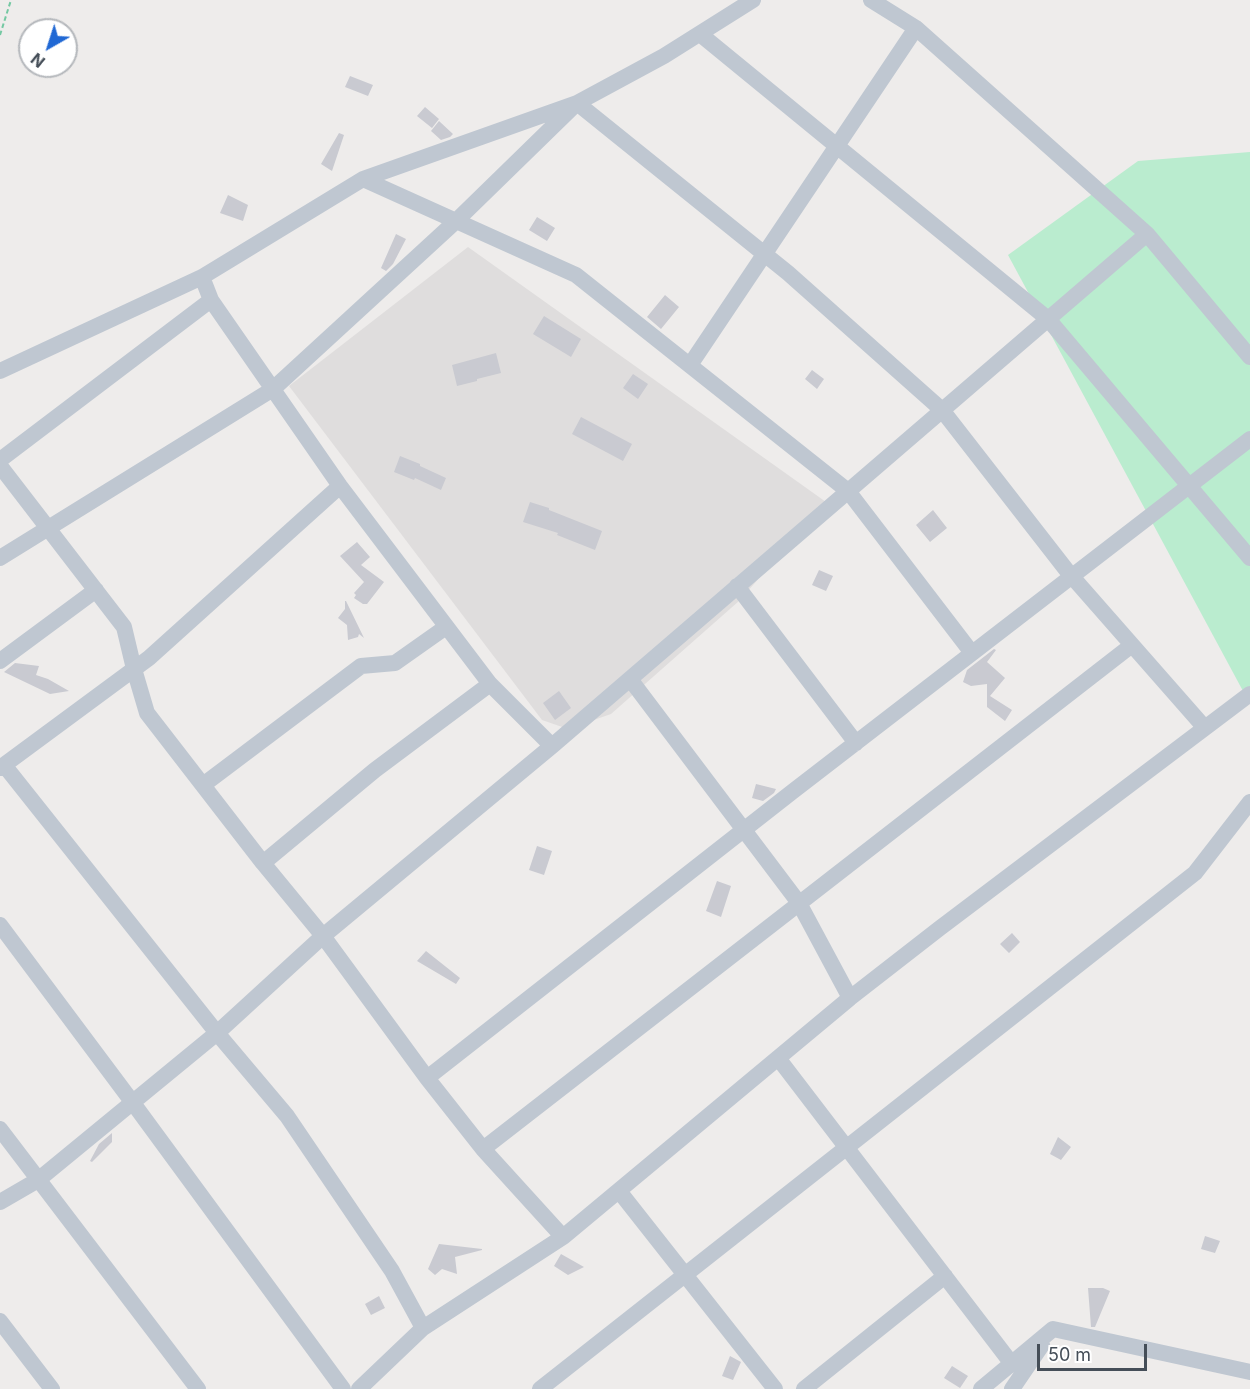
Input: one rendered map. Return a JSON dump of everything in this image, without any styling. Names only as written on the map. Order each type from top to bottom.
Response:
[{"type":"street","points":[[0,371],[202,277],[363,179],[577,103],[664,56],[753,0]]},
{"type":"street","points":[[871,0],[916,28],[1147,234],[1250,357]]},
{"type":"street","points":[[690,365],[916,28]]},
{"type":"street","points":[[700,34],[1048,319],[1250,558]]},
{"type":"street","points":[[0,558],[273,389],[456,221],[577,103]]},
{"type":"street","points":[[577,103],[788,273],[942,410],[1071,576],[1205,728]]},
{"type":"street","points":[[363,179],[576,275],[848,491],[972,653]]},
{"type":"street","points":[[0,1202],[38,1180],[217,1033],[322,936],[552,747],[1147,234]]},
{"type":"street","points":[[202,277],[211,300],[340,486],[490,684],[552,747]]},
{"type":"street","points":[[0,459],[211,300]]},
{"type":"street","points":[[427,1078],[1250,438]]},
{"type":"street","points":[[0,465],[124,627],[147,713],[322,936],[427,1078],[483,1149],[563,1237]]},
{"type":"street","points":[[340,486],[149,658],[2,766],[286,1116],[392,1271],[423,1328]]},
{"type":"street","points":[[737,586],[856,743]]},
{"type":"street","points":[[0,661],[96,590]]},
{"type":"street","points":[[203,785],[362,666],[395,663],[446,627]]},
{"type":"street","points":[[483,1149],[1132,645]]},
{"type":"street","points":[[630,679],[799,903],[850,998]]},
{"type":"street","points":[[263,863],[375,770],[490,684]]},
{"type":"street","points":[[359,1389],[423,1328],[563,1237],[850,998],[1250,694]]},
{"type":"street","points":[[540,1389],[1194,873],[1250,802]]},
{"type":"street","points":[[0,925],[343,1389]]},
{"type":"street","points":[[778,1058],[1012,1364]]},
{"type":"street","points":[[0,1130],[198,1389]]},
{"type":"street","points":[[619,1191],[775,1389]]},
{"type":"street","points":[[804,1389],[945,1276]]},
{"type":"street","points":[[0,1321],[52,1389]]},
{"type":"street","points":[[981,1389],[1053,1329]]},
{"type":"street","points":[[1053,1329],[1250,1372]]},
{"type":"street","points":[[1012,1389],[1053,1329]]},
{"type":"path","points":[[0,35],[11,0]]},
{"type":"shaded area","points":[[468,247],[826,502],[739,601],[611,714],[568,729],[542,720],[289,386]]},
{"type":"green space","points":[[1250,152],[1250,704],[1008,255],[1138,161]]},
{"type":"building","points":[[350,76],[373,85],[368,96],[345,87]]},
{"type":"building","points":[[425,107],[439,119],[432,128],[417,116]]},
{"type":"building","points":[[439,121],[453,134],[450,137],[441,140],[431,131]]},
{"type":"building","points":[[339,133],[344,135],[332,171],[321,164]]},
{"type":"building","points":[[228,195],[248,205],[243,221],[220,213]]},
{"type":"building","points":[[537,217],[555,228],[547,241],[529,230]]},
{"type":"building","points":[[396,234],[406,239],[393,264],[386,271],[381,268]]},
{"type":"building","points":[[665,295],[679,307],[661,329],[647,317]]},
{"type":"building","points":[[544,316],[581,339],[571,357],[533,334]]},
{"type":"building","points":[[496,353],[501,373],[457,386],[452,365]]},
{"type":"building","points":[[812,370],[824,379],[817,389],[805,379]]},
{"type":"building","points":[[633,374],[648,384],[638,399],[623,388]]},
{"type":"building","points":[[581,417],[632,444],[623,461],[572,434]]},
{"type":"building","points":[[400,456],[446,478],[441,490],[415,478],[414,480],[394,472]]},
{"type":"building","points":[[530,502],[602,531],[595,550],[557,535],[558,533],[523,522]]},
{"type":"building","points":[[933,510],[947,528],[930,542],[916,525]]},
{"type":"building","points":[[357,542],[370,557],[361,565],[384,582],[367,604],[354,598],[356,595],[354,593],[364,582],[340,556]]},
{"type":"building","points":[[819,570],[833,576],[826,591],[812,585]]},
{"type":"building","points":[[345,601],[364,638],[359,634],[358,637],[348,640],[347,625],[338,618],[345,609]]},
{"type":"building","points":[[994,649],[996,650],[987,662],[1005,678],[990,696],[1012,710],[1005,721],[987,707],[987,684],[971,686],[963,682],[967,670]]},
{"type":"building","points":[[15,663],[39,666],[36,675],[69,691],[50,694],[4,672]]},
{"type":"building","points":[[559,691],[571,708],[555,720],[543,703]]},
{"type":"building","points":[[756,784],[776,789],[763,801],[752,798]]},
{"type":"building","points":[[537,846],[552,851],[544,875],[529,870]]},
{"type":"building","points":[[717,881],[731,886],[721,917],[706,911]]},
{"type":"building","points":[[1012,933],[1020,942],[1009,953],[1000,944]]},
{"type":"building","points":[[426,951],[460,978],[456,984],[417,961]]},
{"type":"building","points":[[112,1133],[112,1142],[92,1162],[90,1161],[99,1144]]},
{"type":"building","points":[[1058,1137],[1071,1147],[1061,1160],[1050,1154]]},
{"type":"building","points":[[1205,1236],[1220,1241],[1215,1253],[1201,1249]]},
{"type":"building","points":[[439,1244],[482,1250],[455,1257],[457,1274],[442,1269],[435,1275],[428,1269]]},
{"type":"building","points":[[561,1254],[584,1267],[568,1275],[554,1266]]},
{"type":"building","points":[[1088,1288],[1103,1288],[1110,1291],[1095,1327],[1091,1327]]},
{"type":"building","points":[[379,1296],[385,1308],[371,1315],[365,1304]]},
{"type":"building","points":[[730,1356],[741,1362],[733,1380],[722,1376]]},
{"type":"building","points":[[952,1366],[968,1376],[960,1388],[944,1378]]}]
